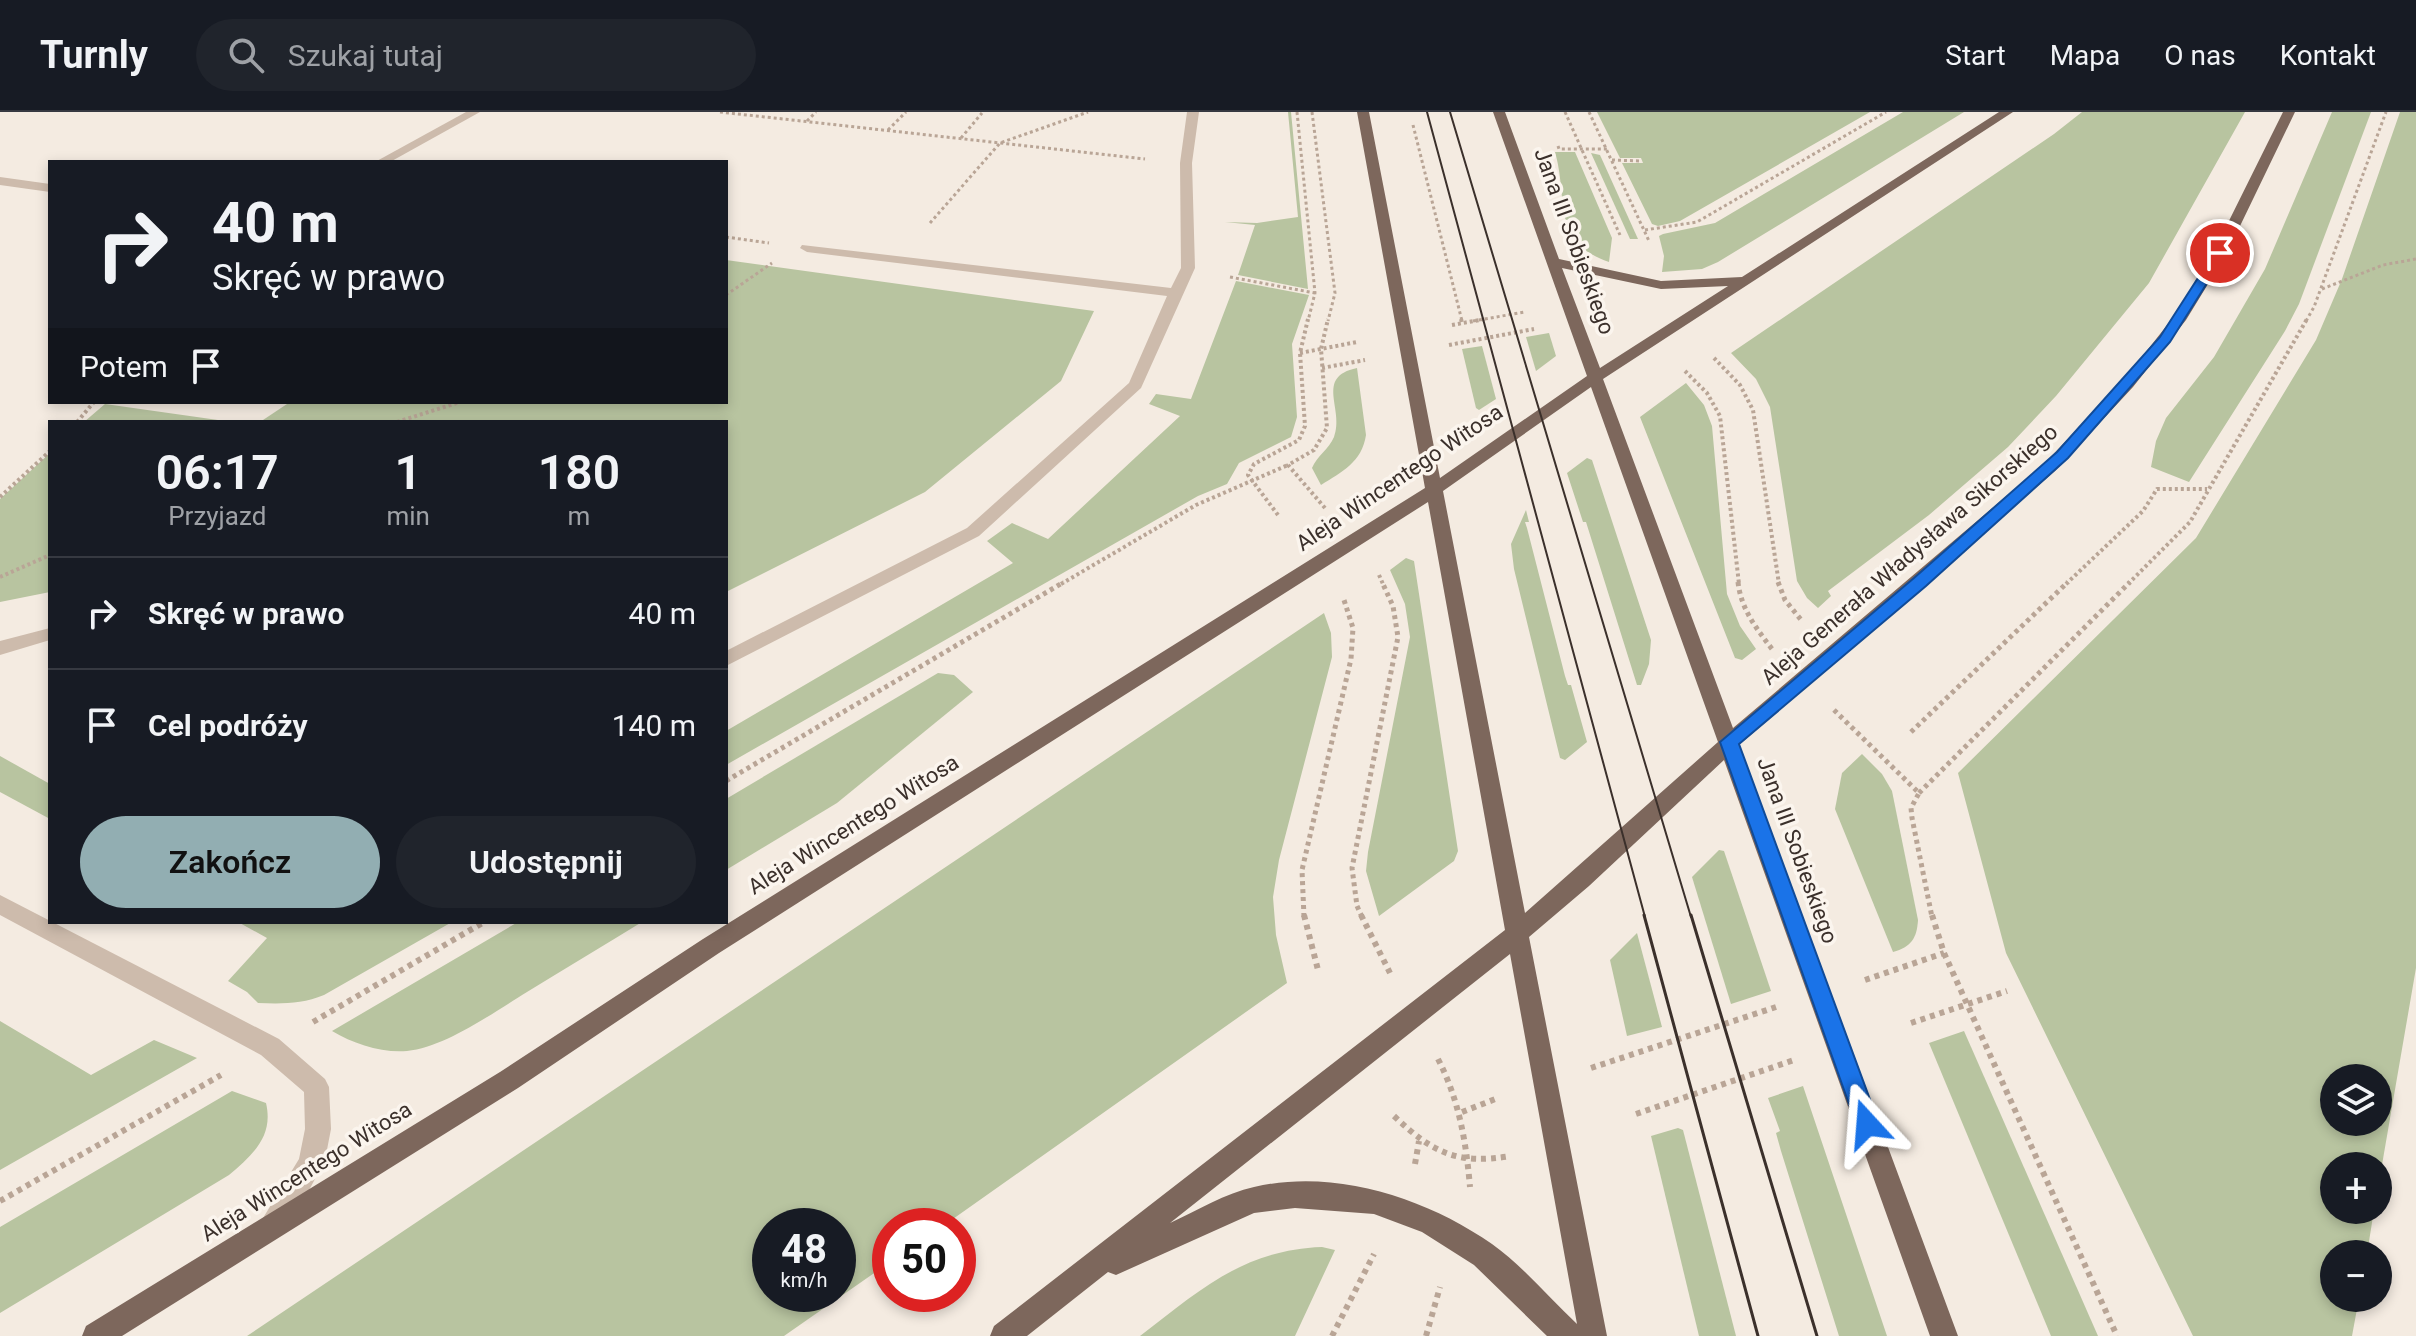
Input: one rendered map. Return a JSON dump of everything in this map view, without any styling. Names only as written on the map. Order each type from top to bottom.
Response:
[{"type":"main road","points":[[1363,112],[1593,1336]]},
{"type":"main road","name":"Jana III Sobieskiego","points":[[1499,112],[1944,1336]]},
{"type":"main road","points":[[1595,378],[2007,112]]},
{"type":"main road","name":"Aleja Generała Władysława Sikorskiego","points":[[1729,742],[2017,498],[2076,441],[2128,384],[2166,339],[2209,273],[2289,112]]},
{"type":"main road","points":[[1552,261],[1661,285],[1747,280]]},
{"type":"main road","name":"Aleja Wincentego Witosa","points":[[96,1336],[509,1080],[711,946],[1435,490],[1595,378]]},
{"type":"main road","points":[[1004,1336],[1087,1274],[1518,933],[1581,880],[1729,742]]},
{"type":"main road","points":[[1087,1274],[1253,1200],[1295,1195],[1374,1201],[1430,1222],[1484,1255],[1568,1336]]},
{"type":"street","points":[[385,160],[474,112]]},
{"type":"street","points":[[728,658],[973,532],[1136,385],[1188,268],[1186,163],[1193,112]]},
{"type":"street","points":[[0,181],[48,188]]},
{"type":"street","points":[[807,248],[1176,293]]},
{"type":"street","points":[[0,648],[48,635]]},
{"type":"street","points":[[0,904],[270,1047],[316,1087],[321,1128],[310,1171],[274,1223]]},
{"type":"path","points":[[720,112],[1186,163]]},
{"type":"path","points":[[806,121],[816,112]]},
{"type":"path","points":[[888,130],[906,112]]},
{"type":"path","points":[[898,259],[1000,143],[1088,112]]},
{"type":"path","points":[[1278,515],[1248,475],[1254,464],[1283,451],[1303,434],[1300,353],[1315,293],[1297,112]]},
{"type":"path","points":[[728,780],[1196,505],[1288,465],[1314,450],[1324,436],[1327,420],[1321,349],[1335,293],[1312,112]]},
{"type":"path","points":[[1410,112],[1462,323]]},
{"type":"path","points":[[1565,112],[1621,239]]},
{"type":"path","points":[[1589,112],[1651,246]]},
{"type":"path","points":[[1645,230],[1697,222],[1886,112]]},
{"type":"path","points":[[2117,1336],[1944,953],[1932,916],[1911,808],[1919,793],[2190,522],[2300,335],[2322,290],[2386,112]]},
{"type":"path","points":[[960,138],[982,113]]},
{"type":"path","points":[[1554,137],[1559,149],[1607,149]]},
{"type":"path","points":[[1612,160],[1642,161]]},
{"type":"path","points":[[728,294],[783,255]]},
{"type":"path","points":[[2322,290],[2383,265],[2416,259]]},
{"type":"path","points":[[1188,268],[1315,293]]},
{"type":"path","points":[[1452,325],[1533,310]]},
{"type":"path","points":[[1456,344],[1540,328]]},
{"type":"path","points":[[1300,353],[1357,342]]},
{"type":"path","points":[[1714,358],[1740,385],[1753,410],[1776,578],[1785,600],[1802,621]]},
{"type":"path","points":[[1322,368],[1361,361]]},
{"type":"path","points":[[1690,375],[1707,393],[1720,416],[1737,586],[1749,618],[1769,646]]},
{"type":"path","points":[[79,420],[92,404]]},
{"type":"path","points":[[403,420],[454,404]]},
{"type":"path","points":[[0,497],[48,453]]},
{"type":"path","points":[[1288,465],[1313,494]]},
{"type":"path","points":[[1911,732],[2143,511],[2157,489],[2207,489]]},
{"type":"path","points":[[0,577],[48,556]]},
{"type":"path","points":[[1369,933],[1357,906],[1352,868],[1398,637],[1393,606],[1378,572]]},
{"type":"path","points":[[1318,970],[1304,924],[1302,870],[1351,659],[1353,628],[1342,596]]},
{"type":"path","points":[[1865,741],[1919,793]]},
{"type":"path","points":[[313,1021],[481,924]]},
{"type":"path","points":[[1890,972],[1944,953]]},
{"type":"path","points":[[1911,1023],[2007,991]]},
{"type":"path","points":[[1623,1057],[1784,1004]]},
{"type":"path","points":[[1636,1114],[1802,1057]]},
{"type":"path","points":[[0,1201],[224,1073]]},
{"type":"path","points":[[1446,1074],[1462,1112],[1471,1202]]},
{"type":"path","points":[[1462,1112],[1506,1096]]},
{"type":"path","points":[[1394,1116],[1419,1141],[1448,1158],[1485,1162],[1516,1155]]},
{"type":"path","points":[[1413,1173],[1419,1141]]},
{"type":"path","points":[[1332,1336],[1378,1246]]},
{"type":"path","points":[[1426,1336],[1444,1276]]},
{"type":"green space","points":[[1288,112],[1291,112],[1308,289],[1238,275],[1255,225],[1225,222],[1257,223],[1298,217]]},
{"type":"green space","points":[[1597,112],[1870,112],[1680,221],[1658,226],[1652,224],[1622,163],[1643,163],[1641,158],[1620,158]]},
{"type":"green space","points":[[1903,112],[1964,112],[1718,262],[1702,269],[1662,272],[1664,256],[1659,236],[1715,223]]},
{"type":"green space","points":[[2082,112],[2245,112],[2149,283],[2056,396],[2008,447],[1929,515],[1828,591],[1831,596],[1818,608],[1807,598],[1797,581],[1770,407],[1756,379],[1731,353]]},
{"type":"green space","points":[[2332,112],[2371,112],[2299,304],[2189,482],[2151,467],[2156,441],[2166,418],[2214,357],[2265,269]]},
{"type":"green space","points":[[2400,112],[2416,112],[2416,968],[2392,1107],[2392,1064],[2320,1064],[2320,1136],[2387,1136],[2384,1152],[2320,1152],[2320,1224],[2372,1224],[2369,1240],[2320,1240],[2320,1312],[2356,1312],[2352,1336],[2193,1336],[2006,953],[1958,773],[2196,538],[2316,340],[2342,279]]},
{"type":"green space","points":[[1555,152],[1575,152],[1612,238],[1609,262],[1590,253],[1570,231],[1565,218]]},
{"type":"green space","points":[[1591,153],[1600,155],[1638,239],[1630,239]]},
{"type":"green space","points":[[728,260],[1094,311],[1061,381],[925,492],[728,591],[728,420],[263,420],[287,404],[728,404]]},
{"type":"green space","points":[[1236,281],[1309,295],[1292,344],[1297,417],[1291,437],[1239,463],[1227,484],[1198,496],[728,764],[728,730],[1013,563],[987,541],[1012,523],[1048,539],[1180,416],[1149,404],[1156,394],[1191,399]]},
{"type":"green space","points":[[1549,333],[1556,356],[1536,371],[1526,337]]},
{"type":"green space","points":[[1482,346],[1496,399],[1479,410],[1462,349]]},
{"type":"green space","points":[[1357,368],[1366,435],[1364,444],[1350,465],[1321,485],[1312,468],[1334,437],[1334,386],[1344,372]]},
{"type":"green space","points":[[1686,383],[1704,405],[1712,426],[1727,594],[1740,626],[1756,649],[1742,660],[1735,658],[1640,417]]},
{"type":"green space","points":[[105,404],[218,420],[86,420]]},
{"type":"green space","points":[[48,455],[48,592],[0,602],[0,499]]},
{"type":"green space","points":[[1587,458],[1592,460],[1651,640],[1649,664],[1641,685],[1637,685],[1586,522],[1583,522],[1567,473]]},
{"type":"green space","points":[[1526,510],[1529,522],[1525,522],[1565,676],[1568,685],[1571,685],[1587,742],[1565,760],[1560,758],[1514,569],[1511,544]]},
{"type":"green space","points":[[1406,558],[1414,561],[1458,851],[1454,861],[1379,916],[1366,871],[1410,637],[1405,604],[1390,570]]},
{"type":"green space","points":[[1324,613],[1331,633],[1332,657],[1279,860],[1273,897],[1276,935],[1287,983],[968,1208],[872,1208],[872,1275],[856,1286],[856,1208],[752,1208],[752,1312],[818,1312],[784,1336],[247,1336]]},
{"type":"green space","points":[[938,673],[954,675],[973,692],[837,803],[728,869],[728,798]]},
{"type":"green space","points":[[1862,754],[1882,774],[1892,791],[1918,920],[1912,941],[1893,952],[1835,809],[1842,773]]},
{"type":"green space","points":[[0,756],[48,783],[48,818],[0,792]]},
{"type":"green space","points":[[1719,850],[1724,851],[1771,991],[1731,1004],[1692,877]]},
{"type":"green space","points":[[242,924],[448,924],[324,995],[300,1002],[258,1003],[228,981],[267,938]]},
{"type":"green space","points":[[515,924],[639,924],[485,1018],[438,1043],[407,1051],[387,1051],[359,1044],[332,1031]]},
{"type":"green space","points":[[1637,933],[1662,1027],[1627,1036],[1610,960]]},
{"type":"green space","points":[[0,1021],[91,1075],[154,1040],[197,1058],[0,1170]]},
{"type":"green space","points":[[1964,1031],[2098,1336],[2051,1336],[1929,1043]]},
{"type":"green space","points":[[1803,1086],[1887,1336],[1839,1336],[1781,1151],[1776,1133],[1780,1131],[1768,1098]]},
{"type":"green space","points":[[232,1091],[266,1103],[268,1115],[264,1135],[246,1160],[229,1175],[0,1313],[0,1227]]},
{"type":"green space","points":[[1678,1128],[1683,1130],[1736,1336],[1699,1336],[1651,1136]]},
{"type":"green space","points":[[1322,1247],[1335,1250],[1295,1336],[1140,1336],[1203,1288],[1246,1264],[1294,1250]]},
{"type":"tram line","points":[[1427,112],[1645,917]]},
{"type":"tram line","points":[[1450,112],[1691,917]]},
{"type":"tram line","points":[[1644,915],[1758,1336]]},
{"type":"tram line","points":[[1691,915],[1817,1336]]},
{"type":"route","points":[[1867,1124],[1729,742],[1920,582],[2062,455],[2166,339],[2220,253]]}]
